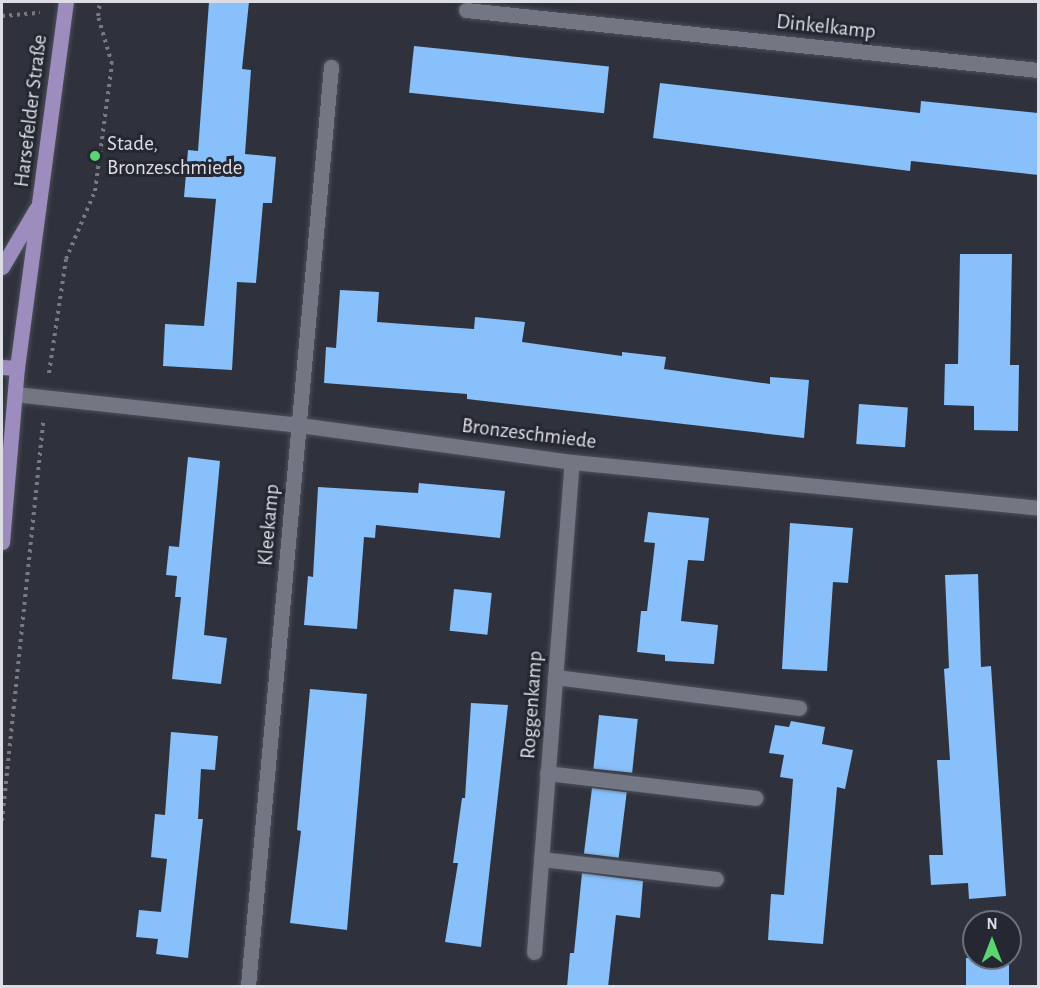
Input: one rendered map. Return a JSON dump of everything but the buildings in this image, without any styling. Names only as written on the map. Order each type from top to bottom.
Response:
[{"type":"main road","name":"Harsefelder Straße","points":[[2,542],[7,422],[15,394],[9,368],[41,201],[66,2]]},
{"type":"main road","points":[[2,267],[41,201]]},
{"type":"street","name":"Dinkelkamp","points":[[466,10],[1038,70]]},
{"type":"street","name":"Kleekamp","points":[[248,987],[331,67]]},
{"type":"street","name":"Bronzeschmiede","points":[[15,394],[299,425],[572,462],[1038,508]]},
{"type":"street","name":"Roggenkamp","points":[[534,952],[572,462]]},
{"type":"street","points":[[555,677],[799,708]]},
{"type":"street","points":[[548,773],[756,798]]},
{"type":"street","points":[[541,859],[716,879]]},
{"type":"place","name":"Stade, Bronzeschmiede","points":[[95,156]]}]
